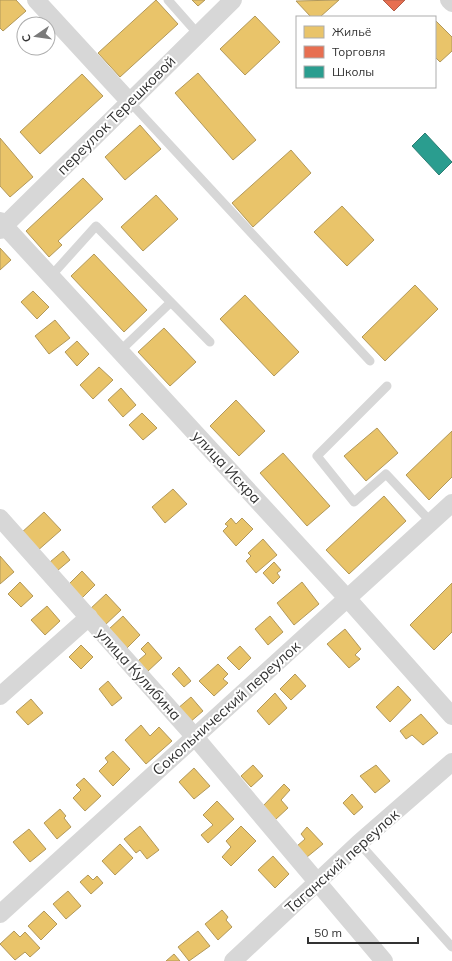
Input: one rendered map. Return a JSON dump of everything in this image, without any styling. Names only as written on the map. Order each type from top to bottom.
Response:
[{"type":"street","points":[[36,0],[130,101]]},
{"type":"street","name":"переулок Терешковой","points":[[2,226],[233,0]]},
{"type":"street","points":[[449,0],[452,3]]},
{"type":"street","name":"улица Искра","points":[[2,226],[51,276],[347,598],[452,716]]},
{"type":"street","name":"Сокольнический переулок","points":[[0,914],[452,503]]},
{"type":"street","name":"улица Кулибина","points":[[0,518],[195,737],[384,961]]},
{"type":"street","points":[[0,696],[89,617]]},
{"type":"street","name":"Таганский переулок","points":[[233,961],[317,882],[452,762]]},
{"type":"lane","points":[[168,0],[198,34]]},
{"type":"lane","points":[[130,101],[370,361]]},
{"type":"lane","points":[[51,276],[96,226],[210,342]]},
{"type":"lane","points":[[120,351],[171,302]]},
{"type":"lane","points":[[387,386],[318,456],[354,502],[386,474],[431,522]]},
{"type":"lane","points":[[360,843],[452,947]]},
{"type":"building: Жильё","points":[[0,0],[16,0],[26,11],[20,16],[16,16],[16,20],[3,31],[0,28]]},
{"type":"building: Жильё","points":[[156,0],[178,24],[120,77],[98,53]]},
{"type":"building: Жильё","points":[[192,0],[205,0],[198,6]]},
{"type":"building: Жильё","points":[[339,0],[321,16],[310,16],[296,1]]},
{"type":"building: Жильё","points":[[255,16],[280,42],[245,75],[220,49]]},
{"type":"building: Жильё","points":[[436,21],[452,37],[452,51],[440,62],[436,58]]},
{"type":"building: Жильё","points":[[198,73],[256,140],[233,160],[175,93]]},
{"type":"building: Жильё","points":[[82,74],[103,96],[40,154],[20,132]]},
{"type":"building: Жильё","points":[[140,125],[161,149],[125,180],[105,157]]},
{"type":"building: Жильё","points":[[0,138],[33,177],[10,197],[0,186]]},
{"type":"building: Жильё","points":[[291,150],[311,173],[253,227],[232,203]]},
{"type":"building: Жильё","points":[[83,178],[103,199],[58,241],[62,245],[49,257],[26,231]]},
{"type":"building: Жильё","points":[[156,195],[178,219],[143,251],[121,227]]},
{"type":"building: Жильё","points":[[342,206],[374,240],[347,266],[314,232]]},
{"type":"building: Жильё","points":[[0,248],[11,260],[0,270]]},
{"type":"building: Жильё","points":[[94,254],[147,310],[124,332],[71,276]]},
{"type":"building: Жильё","points":[[415,285],[438,309],[385,361],[362,337]]},
{"type":"building: Жильё","points":[[33,291],[49,307],[37,319],[21,302]]},
{"type":"building: Жильё","points":[[245,295],[299,352],[274,376],[220,319]]},
{"type":"building: Жильё","points":[[55,320],[70,338],[49,354],[35,336]]},
{"type":"building: Жильё","points":[[164,328],[196,362],[170,386],[138,352]]},
{"type":"building: Жильё","points":[[77,341],[89,354],[77,366],[65,352]]},
{"type":"building: Жильё","points":[[99,367],[113,380],[93,399],[80,385]]},
{"type":"building: Жильё","points":[[121,388],[136,405],[123,417],[108,400]]},
{"type":"building: Жильё","points":[[236,400],[265,431],[239,456],[210,426]]},
{"type":"building: Жильё","points":[[142,413],[157,428],[143,440],[129,425]]},
{"type":"building: Жильё","points":[[377,428],[398,453],[366,481],[344,456]]},
{"type":"building: Жильё","points":[[452,431],[452,477],[429,500],[406,475]]},
{"type":"building: Жильё","points":[[283,453],[330,506],[307,526],[260,473]]},
{"type":"building: Жильё","points":[[173,489],[187,504],[165,523],[152,507]]},
{"type":"building: Жильё","points":[[384,496],[406,521],[349,574],[326,550]]},
{"type":"building: Жильё","points":[[44,512],[61,530],[36,552],[20,534]]},
{"type":"building: Жильё","points":[[231,518],[236,524],[242,518],[253,529],[236,546],[223,531],[228,526],[225,524]]},
{"type":"building: Жильё","points":[[263,539],[277,555],[256,573],[246,561],[251,556],[248,553]]},
{"type":"building: Жильё","points":[[63,551],[70,560],[57,571],[50,562]]},
{"type":"building: Жильё","points":[[0,556],[14,572],[0,584]]},
{"type":"building: Жильё","points":[[274,562],[281,570],[277,573],[280,577],[273,584],[263,573]]},
{"type":"building: Жильё","points":[[82,571],[95,585],[82,598],[69,584]]},
{"type":"building: Жильё","points":[[20,582],[33,596],[21,607],[8,594]]},
{"type":"building: Жильё","points":[[302,582],[319,604],[294,625],[277,603]]},
{"type":"building: Жильё","points":[[452,583],[452,632],[434,650],[410,625]]},
{"type":"building: Жильё","points":[[106,594],[121,610],[104,626],[89,610]]},
{"type":"building: Жильё","points":[[47,606],[60,621],[45,635],[31,620]]},
{"type":"building: Жильё","points":[[123,616],[140,635],[127,648],[109,629]]},
{"type":"building: Жильё","points":[[270,616],[283,632],[268,645],[255,629]]},
{"type":"building: Жильё","points":[[345,629],[361,649],[355,655],[360,659],[349,668],[327,644]]},
{"type":"building: Жильё","points":[[148,642],[162,658],[147,672],[138,661],[146,654],[141,649]]},
{"type":"building: Жильё","points":[[81,645],[93,657],[81,669],[69,657]]},
{"type":"building: Жильё","points":[[240,646],[251,658],[239,670],[227,658]]},
{"type":"building: Жильё","points":[[218,664],[228,674],[223,679],[228,683],[214,696],[199,681]]},
{"type":"building: Жильё","points":[[179,667],[191,681],[184,687],[172,674]]},
{"type":"building: Жильё","points":[[295,674],[306,686],[291,700],[280,689]]},
{"type":"building: Жильё","points":[[108,681],[122,698],[112,706],[99,689]]},
{"type":"building: Жильё","points":[[398,686],[411,700],[390,722],[376,707]]},
{"type":"building: Жильё","points":[[275,693],[287,708],[269,725],[257,711]]},
{"type":"building: Жильё","points":[[191,697],[203,711],[189,723],[177,709]]},
{"type":"building: Жильё","points":[[31,699],[43,713],[28,725],[16,712]]},
{"type":"building: Жильё","points":[[421,714],[438,733],[423,745],[412,735],[406,739],[400,731]]},
{"type":"building: Жильё","points":[[141,725],[150,736],[159,727],[172,741],[146,764],[125,740]]},
{"type":"building: Жильё","points":[[113,751],[130,769],[113,786],[99,771],[108,762],[105,758]]},
{"type":"building: Жильё","points":[[253,765],[263,776],[251,787],[241,776]]},
{"type":"building: Жильё","points":[[376,765],[390,781],[375,793],[360,776]]},
{"type":"building: Жильё","points":[[194,768],[210,786],[194,799],[179,782]]},
{"type":"building: Жильё","points":[[84,778],[101,796],[85,811],[73,798],[81,790],[76,785]]},
{"type":"building: Жильё","points":[[284,784],[290,790],[281,800],[288,808],[275,820],[263,806]]},
{"type":"building: Жильё","points":[[352,794],[363,807],[354,815],[343,803]]},
{"type":"building: Жильё","points":[[217,801],[234,819],[208,843],[201,835],[213,825],[203,815]]},
{"type":"building: Жильё","points":[[60,809],[66,816],[64,818],[71,827],[57,839],[44,823]]},
{"type":"building: Жильё","points":[[140,826],[159,850],[147,859],[140,850],[136,853],[124,839]]},
{"type":"building: Жильё","points":[[241,826],[256,841],[231,866],[222,857],[231,847],[226,841]]},
{"type":"building: Жильё","points":[[307,827],[323,844],[307,857],[297,846],[305,839],[301,834]]},
{"type":"building: Жильё","points":[[29,829],[46,849],[30,862],[13,842]]},
{"type":"building: Жильё","points":[[120,844],[133,858],[115,875],[102,861]]},
{"type":"building: Жильё","points":[[273,856],[289,874],[275,888],[258,870]]},
{"type":"building: Жильё","points":[[88,875],[93,880],[97,876],[103,883],[91,894],[80,882]]},
{"type":"building: Жильё","points":[[68,891],[81,906],[66,919],[53,904]]},
{"type":"building: Жильё","points":[[222,910],[228,917],[226,920],[232,927],[218,940],[205,924]]},
{"type":"building: Жильё","points":[[44,911],[57,924],[41,940],[28,926]]},
{"type":"building: Жильё","points":[[14,931],[20,937],[25,932],[40,948],[30,957],[25,952],[15,960],[0,944]]},
{"type":"building: Жильё","points":[[198,931],[210,946],[189,961],[178,947]]},
{"type":"building: Жильё","points":[[174,954],[180,961],[166,961]]},
{"type":"building: Торговля","points":[[383,0],[405,0],[394,11]]},
{"type":"building: Школы","points":[[425,133],[452,162],[439,175],[412,146]]}]
